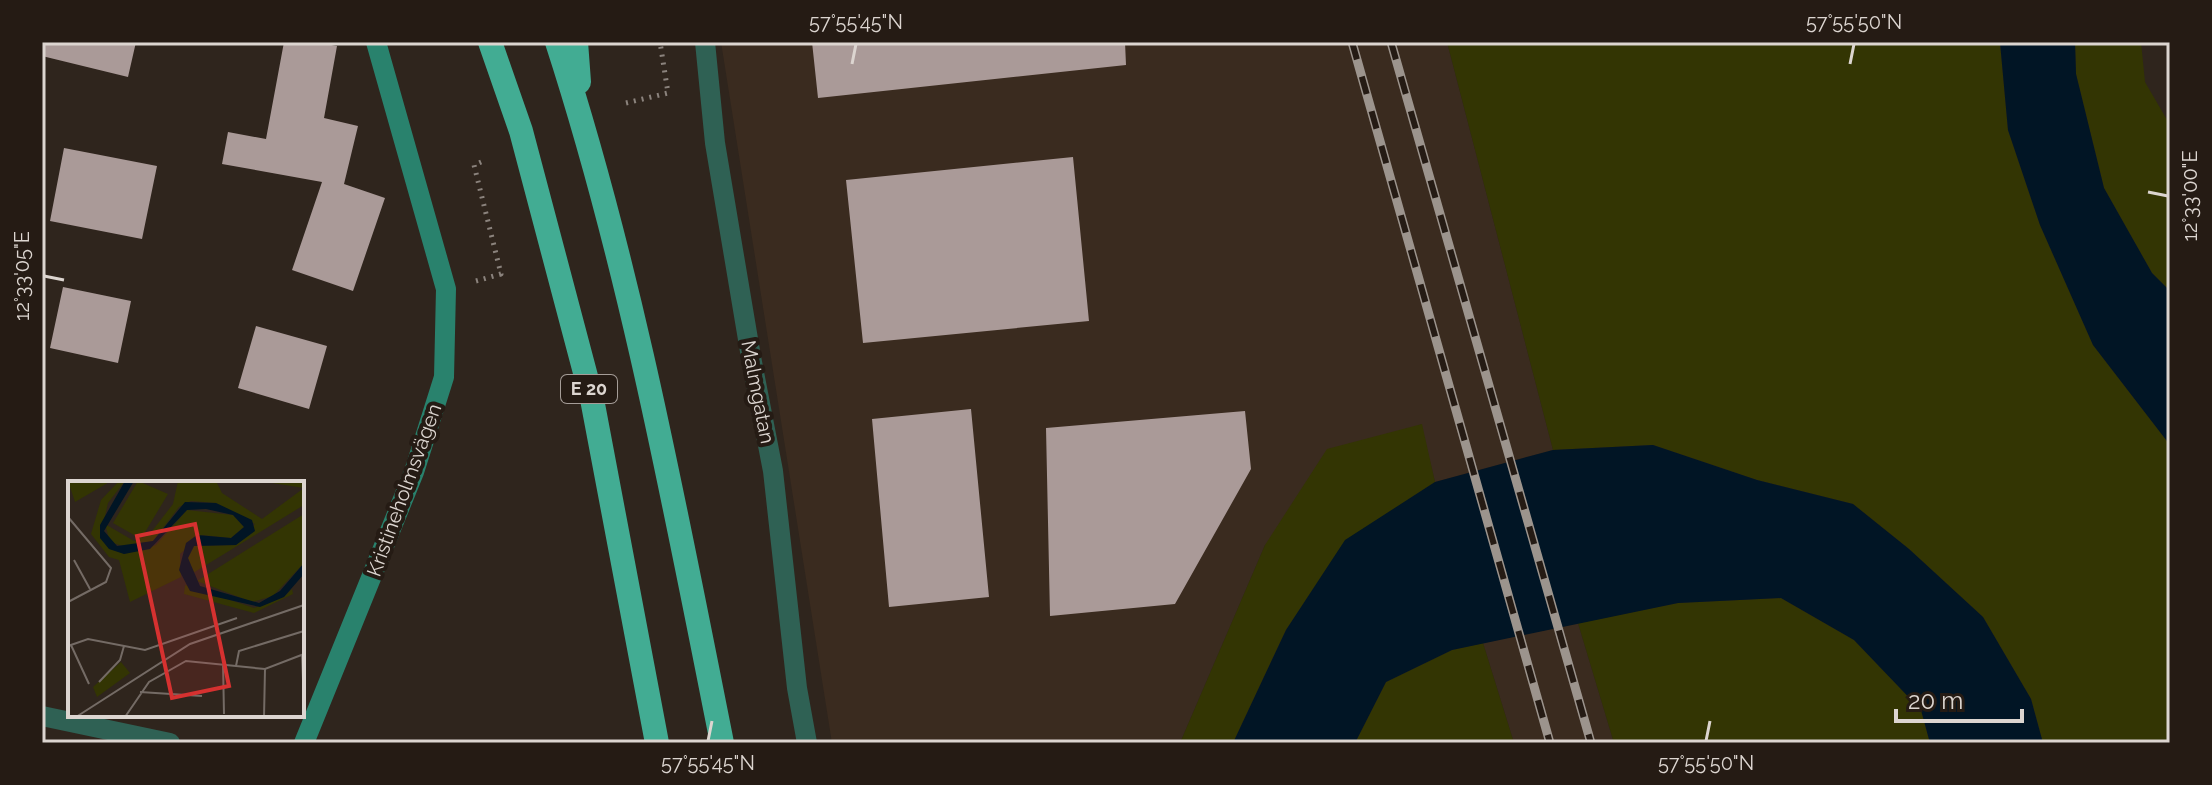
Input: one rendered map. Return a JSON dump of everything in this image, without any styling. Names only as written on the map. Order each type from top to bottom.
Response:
[{"type":"highway","name":"E 20","points":[[490,42],[521,131],[592,399],[657,743]]},
{"type":"highway","name":"E 20","points":[[557,42],[581,116],[652,393],[722,743]]},
{"type":"highway","points":[[576,42],[581,116]]},
{"type":"street","name":"Kristineholmsvägen","points":[[304,743],[414,472],[444,377],[446,289],[376,42]]},
{"type":"street","name":"Malmgatan","points":[[705,42],[715,143],[773,471],[797,688],[807,743]]},
{"type":"street","points":[[42,716],[170,743]]},
{"type":"path","points":[[626,103],[668,93],[660,42]]},
{"type":"path","points":[[446,289],[501,274],[474,165],[486,160]]},
{"type":"shaded area","points":[[721,42],[1447,42],[1553,450],[1435,482],[1421,424],[1265,545],[1180,743],[832,743]]},
{"type":"shaded area","points":[[1447,42],[2000,42],[2008,130],[2040,225],[2093,345],[2170,445],[2170,743],[2043,743],[2031,699],[1983,617],[1909,549],[1853,504],[1757,480],[1653,445],[1553,450]]},
{"type":"shaded area","points":[[2075,42],[2141,42],[2145,82],[2170,125],[2170,291],[2152,273],[2104,188],[2076,74]]},
{"type":"shaded area","points":[[1422,424],[1435,482],[1345,541],[1286,630],[1233,743],[1180,743],[1265,545],[1327,449]]},
{"type":"shaded area","points":[[1781,598],[1854,640],[1921,710],[1930,743],[1614,743],[1578,623],[1678,603]]},
{"type":"shaded area","points":[[1578,623],[1614,743],[1514,743],[1483,643]]},
{"type":"shaded area","points":[[1483,643],[1514,743],[1355,743],[1386,682],[1452,650]]},
{"type":"water","points":[[2000,42],[2075,42],[2076,74],[2104,188],[2152,273],[2170,291],[2170,445],[2093,345],[2040,225],[2008,130]]},
{"type":"water","points":[[1653,445],[1757,480],[1853,504],[1909,549],[1983,617],[2031,699],[2043,743],[1930,743],[1921,710],[1854,640],[1781,598],[1678,603],[1452,650],[1386,682],[1355,743],[1233,743],[1286,630],[1345,540],[1435,482],[1553,450]]},
{"type":"building","points":[[42,42],[136,42],[128,77],[42,56]]},
{"type":"building","points":[[284,42],[337,46],[324,118],[358,126],[344,184],[385,198],[353,291],[292,270],[322,182],[222,164],[228,132],[266,139]]},
{"type":"building","points":[[812,42],[1125,42],[1126,65],[818,98]]},
{"type":"building","points":[[64,148],[157,166],[142,239],[50,221]]},
{"type":"building","points":[[1073,157],[1089,321],[863,343],[846,180]]},
{"type":"building","points":[[63,287],[131,301],[118,363],[50,348]]},
{"type":"building","points":[[256,326],[327,346],[309,409],[238,388]]},
{"type":"building","points":[[971,409],[989,597],[889,607],[872,419]]},
{"type":"building","points":[[1245,411],[1251,469],[1175,604],[1050,616],[1046,428]]},
{"type":"railway","points":[[1352,42],[1550,743]]},
{"type":"railway","points":[[1391,42],[1591,743]]}]
